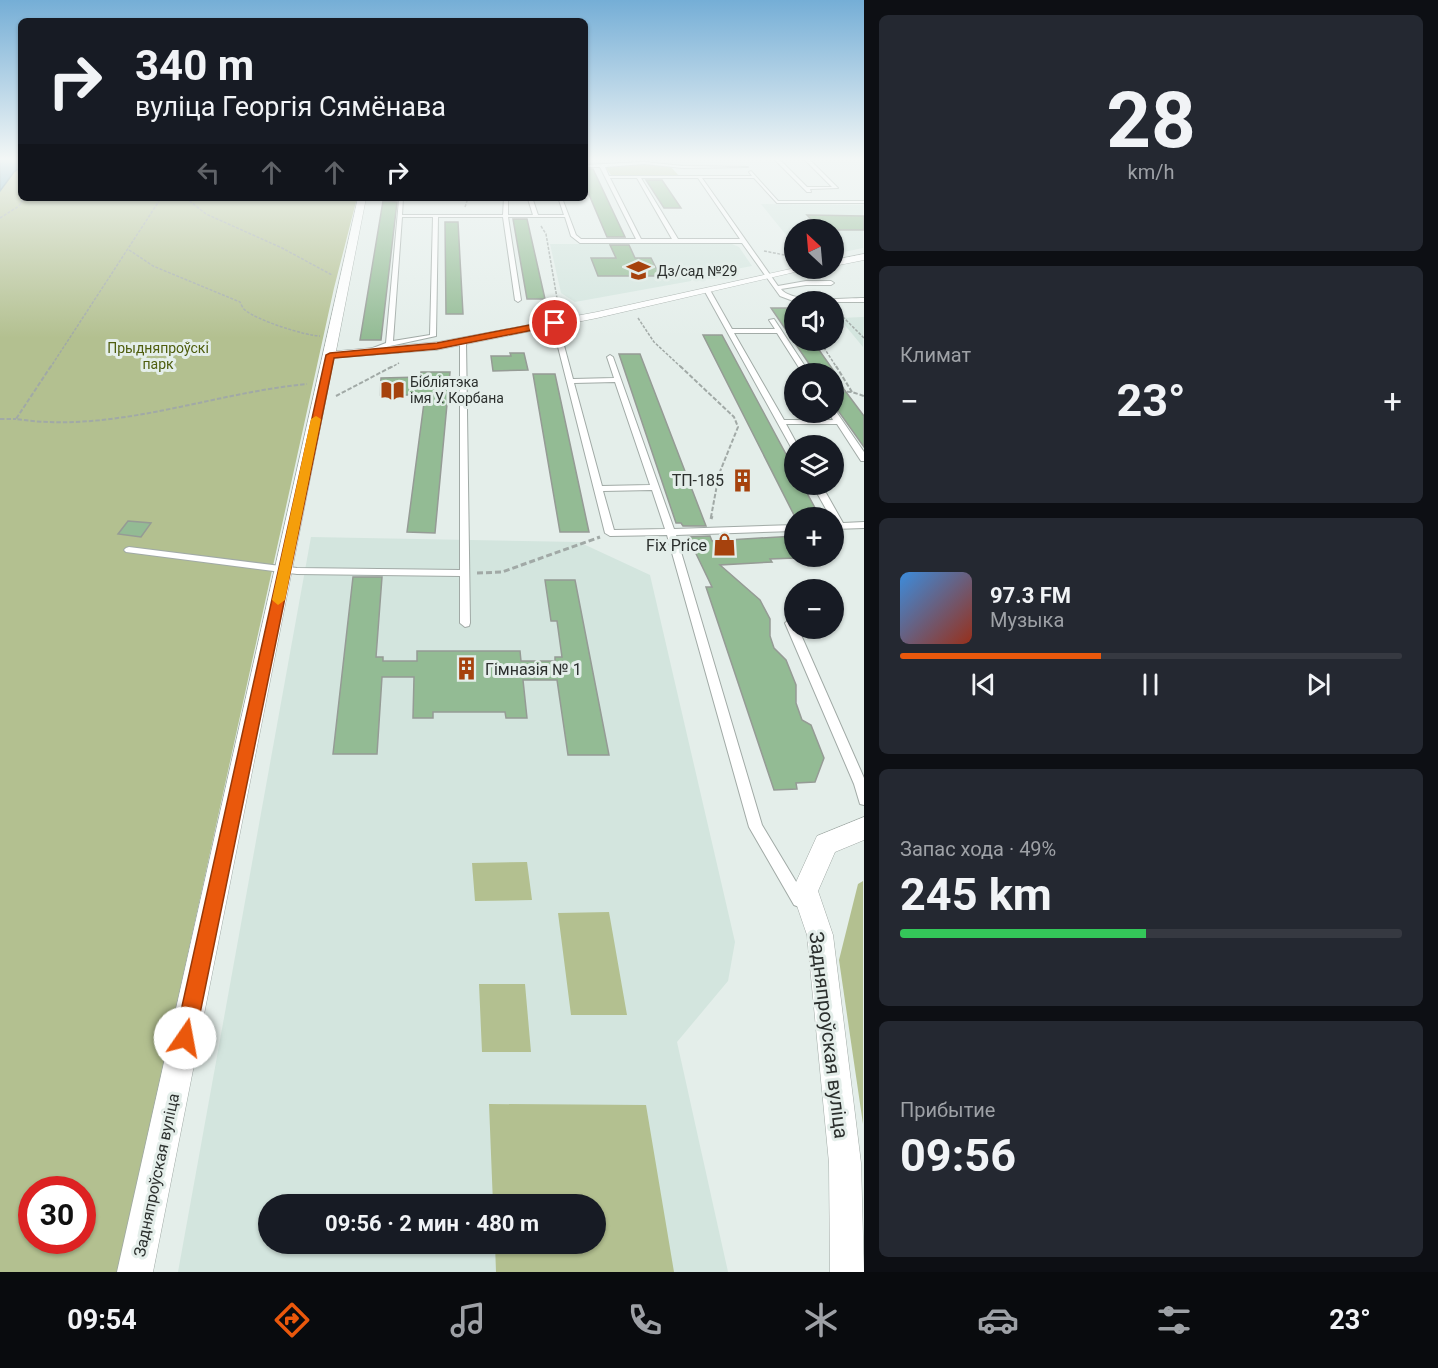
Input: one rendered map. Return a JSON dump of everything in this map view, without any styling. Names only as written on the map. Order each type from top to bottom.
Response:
[{"type":"street","name":"Задняпроўская вуліца","points":[[135,1272],[284,570],[327,391],[332,345],[357,219]]},
{"type":"street","points":[[844,261],[864,257]]},
{"type":"street","points":[[332,345],[360,354],[464,341],[784,273]]},
{"type":"street","name":"Задняпроўская вуліца","points":[[848,1272],[845,1163],[820,935],[805,891],[825,844],[864,828]]},
{"type":"lane","points":[[389,344],[400,219]]},
{"type":"lane","points":[[360,354],[389,344],[433,336],[436,219]]},
{"type":"lane","points":[[504,219],[518,300]]},
{"type":"lane","points":[[567,219],[574,236],[580,241],[744,243]]},
{"type":"lane","points":[[628,219],[639,241]]},
{"type":"lane","points":[[663,219],[676,241]]},
{"type":"lane","points":[[728,219],[782,296],[797,300],[864,300]]},
{"type":"lane","points":[[776,288],[806,283],[831,283]]},
{"type":"lane","points":[[707,290],[788,435]]},
{"type":"lane","points":[[771,320],[799,363]]},
{"type":"lane","points":[[555,323],[610,533],[784,528]]},
{"type":"lane","points":[[730,331],[778,332]]},
{"type":"lane","points":[[464,341],[465,623]]},
{"type":"lane","points":[[610,357],[616,380],[671,532],[756,827],[820,935]]},
{"type":"lane","points":[[571,381],[616,380]]},
{"type":"lane","points":[[840,423],[864,459]]},
{"type":"lane","points":[[599,489],[655,487]]},
{"type":"lane","points":[[844,526],[864,525]]},
{"type":"lane","points":[[129,550],[284,570],[464,573]]},
{"type":"lane","points":[[797,639],[860,784],[864,800]]},
{"type":"path","points":[[16,418],[148,219]]},
{"type":"path","points":[[218,219],[327,271],[343,287]]},
{"type":"path","points":[[537,219],[546,234],[560,311],[555,323]]},
{"type":"path","points":[[744,243],[784,254]]},
{"type":"path","points":[[129,249],[153,266],[240,302],[244,310],[265,320],[332,345]]},
{"type":"path","points":[[636,314],[654,342],[734,417],[738,427],[719,474],[709,530]]},
{"type":"path","points":[[844,318],[864,338]]},
{"type":"path","points":[[826,351],[852,392]]},
{"type":"path","points":[[0,419],[71,422],[157,413],[286,386],[327,391],[399,363]]},
{"type":"path","points":[[844,392],[864,396]]},
{"type":"path","points":[[464,573],[502,572],[610,533]]},
{"type":"shaded area","points":[[773,219],[784,219],[784,232]]},
{"type":"shaded area","points":[[844,219],[863,219],[863,248],[844,252]]},
{"type":"shaded area","name":"Дз/сад №29","points":[[550,244],[732,244],[739,247],[752,266],[693,277],[691,281],[575,302],[561,293]]},
{"type":"shaded area","points":[[864,317],[863,347],[844,324],[844,318]]},
{"type":"shaded area","points":[[311,537],[579,542],[650,575],[735,942],[728,981],[677,1042],[728,1272],[178,1272]]},
{"type":"green space","name":"Прыдняпроўскі парк","points":[[0,219],[352,219],[334,288],[118,1272],[0,1272]]},
{"type":"green space","points":[[527,862],[532,900],[475,901],[472,863]]},
{"type":"green space","points":[[863,881],[863,1124],[839,960],[858,884]]},
{"type":"green space","points":[[609,912],[627,1015],[571,1015],[558,913]]},
{"type":"green space","points":[[479,984],[525,984],[531,1052],[482,1052]]},
{"type":"green space","points":[[489,1104],[646,1105],[674,1272],[496,1272],[495,1254],[606,1254],[606,1194],[493,1194]]},
{"type":"building","points":[[380,219],[395,219],[381,340],[360,340]]},
{"type":"building","points":[[513,219],[527,219],[545,299],[527,299]]},
{"type":"building","points":[[600,219],[617,219],[625,237],[607,237]]},
{"type":"building","points":[[844,219],[864,219],[864,230],[844,230]]},
{"type":"building","points":[[445,222],[458,222],[463,314],[446,314]]},
{"type":"building","points":[[610,245],[629,245],[635,258],[651,258],[660,276],[598,276],[591,258],[616,258]]},
{"type":"building","points":[[771,308],[784,308],[784,327]]},
{"type":"building","points":[[703,335],[722,335],[784,451],[784,495],[808,495],[815,507],[790,507]]},
{"type":"building","points":[[800,351],[820,351],[828,363],[808,363]]},
{"type":"building","points":[[510,353],[524,353],[528,370],[493,371],[491,356],[511,356]]},
{"type":"building","points":[[619,354],[640,354],[706,526],[683,526],[681,523],[676,523]]},
{"type":"building","points":[[421,372],[450,372],[435,533],[407,532],[425,395],[380,395],[381,378],[421,377]]},
{"type":"building","points":[[533,374],[555,374],[589,532],[560,532]]},
{"type":"building","points":[[844,389],[864,416],[864,447],[844,419]]},
{"type":"building","points":[[128,521],[151,523],[141,537],[118,534]]},
{"type":"building","points":[[710,536],[712,541],[784,537],[784,558],[770,559],[772,562],[720,565],[760,600],[770,619],[770,636],[774,648],[786,660],[796,685],[796,703],[802,720],[811,725],[824,758],[815,782],[796,783],[797,789],[774,790],[706,587],[712,587],[688,537]]},
{"type":"building","name":"Гімназія № 1","points":[[353,577],[382,577],[376,657],[383,657],[383,661],[417,661],[417,651],[520,651],[521,661],[555,661],[555,657],[562,657],[557,621],[551,621],[545,580],[575,580],[609,755],[568,755],[557,680],[523,680],[527,718],[506,718],[505,712],[433,712],[433,718],[413,718],[414,677],[382,677],[377,754],[333,754]]},
{"type":"slow traffic","points":[[278,600],[316,419]]},
{"type":"place","name":"Дз/сад №29","points":[[639,271]]},
{"type":"place","name":"Бібліятэка імя У. Корбана","points":[[392,390]]},
{"type":"place","name":"ТП-185","points":[[742,480]]},
{"type":"place","name":"Fix Price","points":[[725,545]]},
{"type":"place","name":"Гімназія № 1","points":[[467,669]]},
{"type":"route","points":[[185,1038],[330,355],[437,346],[555,323]]}]
